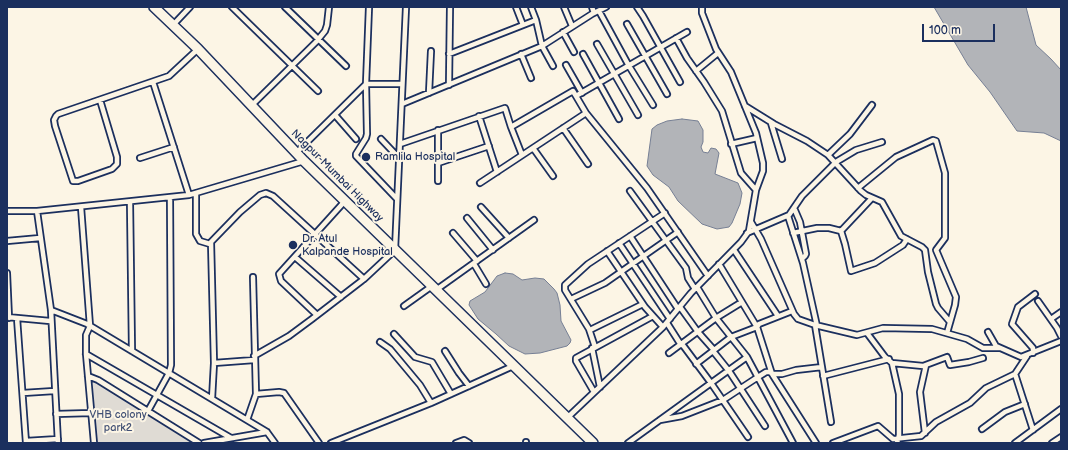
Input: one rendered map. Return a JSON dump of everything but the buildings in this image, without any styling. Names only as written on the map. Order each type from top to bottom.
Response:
[{"type":"highway","name":"Nagpur-Mumbai Highway","points":[[154,7],[198,49],[296,153],[345,202],[593,443]]},
{"type":"street","points":[[173,25],[190,7]]},
{"type":"street","points":[[232,7],[318,91]]},
{"type":"street","points":[[285,7],[346,66]]},
{"type":"street","points":[[251,106],[318,40],[326,28],[329,7]]},
{"type":"street","points":[[368,7],[366,84],[367,136],[356,152],[356,155],[397,199]]},
{"type":"street","points":[[214,362],[254,358],[290,336],[364,279],[395,250],[406,7]]},
{"type":"street","points":[[449,85],[450,7]]},
{"type":"street","points":[[516,7],[523,25]]},
{"type":"street","points":[[531,7],[536,20],[542,46],[553,66]]},
{"type":"street","points":[[564,7],[572,26]]},
{"type":"street","points":[[592,7],[597,12],[653,105]]},
{"type":"street","points":[[402,104],[542,46],[572,26],[606,7]]},
{"type":"street","points":[[637,7],[680,82]]},
{"type":"street","points":[[567,418],[663,327],[696,288],[741,242],[747,233],[751,222],[756,190],[763,167],[757,138],[731,72],[718,53],[702,13],[702,7]]},
{"type":"street","points":[[449,54],[536,20]]},
{"type":"street","points":[[627,24],[667,94]]},
{"type":"street","points":[[563,32],[574,52]]},
{"type":"street","points":[[576,96],[687,32]]},
{"type":"street","points":[[676,38],[688,60],[722,111],[741,173],[756,190]]},
{"type":"street","points":[[597,44],[638,115]]},
{"type":"street","points":[[100,100],[117,157],[117,164],[112,169],[78,181],[73,180],[55,126],[55,118],[58,114],[153,82],[172,74],[198,49]]},
{"type":"street","points":[[429,93],[431,52]]},
{"type":"street","points":[[696,71],[718,53]]},
{"type":"street","points":[[521,54],[531,78]]},
{"type":"street","points":[[582,54],[619,119]]},
{"type":"street","points":[[566,65],[582,92]]},
{"type":"street","points":[[153,82],[189,195]]},
{"type":"street","points":[[296,153],[366,84],[402,84]]},
{"type":"street","points":[[511,127],[573,91],[586,112],[647,188],[708,276]]},
{"type":"street","points":[[828,155],[852,132],[872,105]]},
{"type":"street","points":[[745,106],[771,123],[807,141],[828,155],[866,195],[883,203],[900,235],[925,250],[928,272],[936,304],[950,322]]},
{"type":"street","points":[[400,144],[505,108],[522,155]]},
{"type":"street","points":[[480,183],[586,112]]},
{"type":"street","points":[[335,115],[356,139]]},
{"type":"street","points":[[479,116],[497,172]]},
{"type":"street","points":[[771,123],[782,159]]},
{"type":"street","points":[[563,128],[588,164]]},
{"type":"street","points":[[438,130],[438,181]]},
{"type":"street","points":[[731,144],[757,138]]},
{"type":"street","points":[[381,139],[399,158]]},
{"type":"street","points":[[858,188],[896,157],[933,140],[936,141],[945,173],[945,238],[936,250],[956,297],[947,333]]},
{"type":"street","points":[[747,233],[788,216],[802,196],[836,162],[856,150],[882,142]]},
{"type":"street","points":[[438,163],[489,146]]},
{"type":"street","points":[[140,158],[174,147]]},
{"type":"street","points":[[533,148],[553,176]]},
{"type":"street","points":[[7,211],[37,211],[189,195],[304,161]]},
{"type":"street","points":[[630,191],[686,268],[688,278],[716,318],[747,358],[794,443]]},
{"type":"street","points":[[196,193],[196,234],[200,241],[210,244]]},
{"type":"street","points":[[212,399],[214,362],[210,244],[212,240],[240,212],[260,195],[266,193],[273,196],[364,279]]},
{"type":"street","points":[[148,411],[168,373],[170,365],[170,197]]},
{"type":"street","points":[[841,231],[872,198]]},
{"type":"street","points":[[130,202],[132,351]]},
{"type":"street","points":[[317,316],[284,284],[279,274],[345,202]]},
{"type":"street","points":[[81,207],[90,326],[86,335],[86,354],[94,443]]},
{"type":"street","points":[[481,207],[509,238]]},
{"type":"street","points":[[794,208],[800,220],[806,255],[802,260]]},
{"type":"street","points":[[17,318],[26,442],[58,441],[50,321],[51,310],[37,211]]},
{"type":"street","points":[[600,387],[590,330],[564,288],[565,285],[586,266],[665,213]]},
{"type":"street","points":[[788,216],[802,260],[816,326],[831,422]]},
{"type":"street","points":[[467,218],[493,250]]},
{"type":"street","points":[[404,306],[475,262],[534,220]]},
{"type":"street","points":[[751,222],[761,239],[792,310],[798,319],[816,326],[854,334],[867,333],[883,328],[932,329],[967,339],[981,348],[1000,348]]},
{"type":"street","points":[[793,233],[817,228],[829,228],[841,231]]},
{"type":"street","points":[[841,231],[850,270],[852,272],[875,263],[903,245],[907,239]]},
{"type":"street","points":[[571,299],[605,284],[667,242],[678,232]]},
{"type":"street","points":[[452,233],[475,262],[486,284]]},
{"type":"street","points":[[630,236],[679,308],[714,350],[765,426]]},
{"type":"street","points":[[7,241],[40,238]]},
{"type":"street","points":[[619,243],[681,344],[711,383],[748,437]]},
{"type":"street","points":[[734,250],[778,316]]},
{"type":"street","points":[[607,251],[643,304],[663,327]]},
{"type":"street","points":[[295,257],[341,297]]},
{"type":"street","points":[[719,264],[757,327],[772,374],[816,443]]},
{"type":"street","points":[[7,273],[8,318],[50,321]]},
{"type":"street","points":[[247,420],[256,394],[253,277]]},
{"type":"street","points":[[1033,353],[1033,348],[1012,324],[1018,307],[1035,294]]},
{"type":"street","points":[[1038,301],[1061,336]]},
{"type":"street","points":[[669,353],[716,318],[742,302]]},
{"type":"street","points":[[590,330],[643,304]]},
{"type":"street","points":[[51,310],[90,326],[267,432],[275,443]]},
{"type":"street","points":[[696,364],[731,337],[757,327],[759,324],[792,310]]},
{"type":"street","points":[[1051,319],[1061,312]]},
{"type":"street","points":[[594,392],[576,359],[577,357],[653,316]]},
{"type":"street","points":[[988,332],[994,344],[1023,358],[1061,341]]},
{"type":"street","points":[[867,333],[885,358],[890,361],[899,394],[897,441]]},
{"type":"street","points":[[394,334],[414,356],[432,362],[451,394]]},
{"type":"street","points":[[380,342],[390,349],[420,385],[431,403]]},
{"type":"street","points":[[445,351],[469,386]]},
{"type":"street","points":[[86,354],[231,438]]},
{"type":"street","points":[[833,443],[878,426],[897,441],[919,436],[936,422],[970,403],[986,388],[1015,374],[1026,356]]},
{"type":"street","points":[[823,376],[890,361],[926,365],[947,357],[950,365],[970,362],[982,358]]},
{"type":"street","points":[[628,443],[747,358]]},
{"type":"street","points":[[924,433],[920,392],[926,365]]},
{"type":"street","points":[[331,443],[431,403],[513,366]]},
{"type":"street","points":[[660,420],[682,416],[723,400],[740,388],[768,372],[772,374],[782,374],[796,370],[822,367]]},
{"type":"street","points":[[1015,374],[1034,430]]},
{"type":"street","points":[[88,376],[98,380],[199,443]]},
{"type":"street","points":[[23,393],[54,391]]},
{"type":"street","points":[[256,394],[279,392],[284,394],[319,443]]},
{"type":"street","points":[[982,429],[1005,412],[1026,404]]},
{"type":"street","points":[[1015,443],[1061,409]]},
{"type":"street","points":[[56,414],[92,413]]},
{"type":"street","points":[[204,443],[267,432]]},
{"type":"street","points":[[1052,443],[1061,437]]},
{"type":"street","points":[[456,443],[464,440],[469,443]]},
{"type":"green space","name":"VHB colony park2","points":[[92,378],[192,441],[194,443],[97,443]]},
{"type":"shaded area","points":[[934,7],[1026,7],[1036,45],[1061,70],[1061,141],[1044,133],[1017,131],[990,92],[968,65]]},
{"type":"shaded area","points":[[682,119],[698,121],[703,130],[703,142],[701,147],[703,152],[708,153],[711,148],[716,149],[719,153],[715,174],[738,183],[742,193],[740,204],[729,227],[717,229],[702,224],[678,201],[669,187],[653,175],[647,166],[652,129],[667,121]]},
{"type":"shaded area","points":[[505,273],[513,274],[522,280],[535,278],[544,279],[554,289],[557,293],[560,305],[561,321],[571,340],[567,346],[540,353],[525,354],[509,346],[478,319],[469,305],[470,301],[485,292],[497,276]]},
{"type":"place","name":"Ramlila Hospital","points":[[366,157]]},
{"type":"place","name":"Dr. Atul Kalpande Hospital","points":[[293,245]]}]
